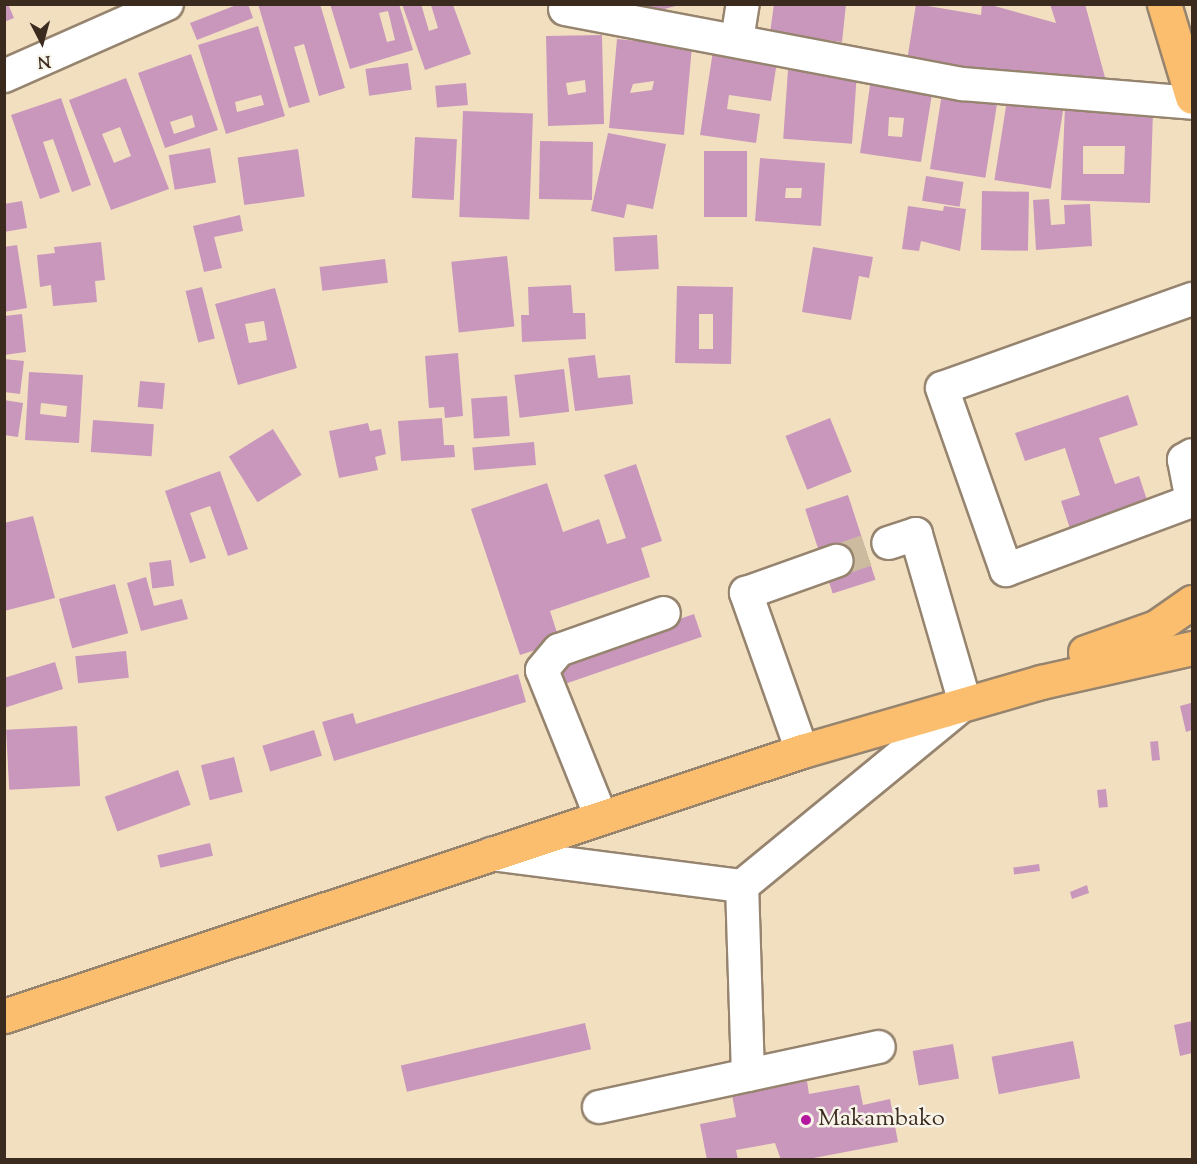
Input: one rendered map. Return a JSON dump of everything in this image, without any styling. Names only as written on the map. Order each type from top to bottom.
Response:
[{"type":"highway","points":[[1164,4],[1192,97]]},
{"type":"highway","points":[[965,703],[1016,678],[1156,627],[1192,602]]},
{"type":"highway","points":[[4,1016],[802,751],[965,703],[1192,648]]},
{"type":"street","points":[[737,40],[743,4]]},
{"type":"street","points":[[4,76],[153,8]]},
{"type":"street","points":[[565,9],[963,84],[1192,103]]},
{"type":"street","points":[[1192,299],[942,388],[1006,570],[1192,501],[1184,460],[1192,455]]},
{"type":"street","points":[[491,854],[742,886],[965,703],[916,534],[888,543]]},
{"type":"street","points":[[802,751],[746,593],[836,561]]},
{"type":"street","points":[[601,817],[542,670],[559,650],[664,613]]},
{"type":"street","points":[[742,886],[748,1075]]},
{"type":"street","points":[[599,1107],[879,1047]]},
{"type":"building","points":[[4,4],[8,4],[14,18],[4,22]]},
{"type":"building","points":[[239,4],[248,4],[253,18],[197,40],[190,23]]},
{"type":"building","points":[[258,4],[320,4],[345,88],[319,96],[304,44],[294,47],[310,102],[289,108]]},
{"type":"building","points":[[330,4],[399,4],[413,50],[350,69]],"holes":[[[388,11],[395,40],[387,42],[379,13]]]},
{"type":"building","points":[[402,4],[421,4],[429,31],[438,28],[431,5],[453,5],[471,54],[425,70]]},
{"type":"building","points":[[624,4],[678,4],[679,5],[628,19]]},
{"type":"building","points":[[774,4],[846,4],[842,42],[770,33]]},
{"type":"building","points":[[916,4],[981,15],[982,4],[987,4],[1056,23],[1050,4],[1085,4],[1109,92],[906,67]]},
{"type":"building","points":[[258,26],[285,116],[226,134],[198,45]],"holes":[[[261,95],[264,105],[237,112],[235,102]]]},
{"type":"building","points":[[602,35],[604,124],[548,126],[546,36]],"holes":[[[585,80],[586,92],[568,95],[566,83]]]},
{"type":"building","points":[[617,39],[692,46],[684,135],[609,128]],"holes":[[[654,81],[652,90],[630,93],[633,84]]]},
{"type":"building","points":[[713,51],[777,61],[771,101],[729,95],[727,109],[760,114],[756,143],[700,135]]},
{"type":"building","points":[[191,54],[218,130],[165,148],[138,73]],"holes":[[[192,115],[195,127],[174,134],[170,122]]]},
{"type":"building","points":[[408,63],[412,90],[369,96],[365,69]]},
{"type":"building","points":[[788,70],[857,75],[852,144],[783,139]]},
{"type":"building","points":[[126,78],[169,189],[111,210],[69,100]],"holes":[[[120,127],[131,156],[114,163],[102,134]]]},
{"type":"building","points":[[871,79],[933,88],[921,162],[860,153]],"holes":[[[889,117],[904,118],[902,137],[888,136]]]},
{"type":"building","points":[[466,83],[468,105],[437,108],[435,86]]},
{"type":"building","points":[[943,87],[998,96],[985,178],[930,169]]},
{"type":"building","points":[[1008,94],[1064,103],[1051,189],[994,180]]},
{"type":"building","points":[[61,98],[91,185],[72,192],[53,139],[43,142],[60,192],[40,199],[11,115]]},
{"type":"building","points":[[1065,107],[1153,111],[1150,203],[1061,200]],"holes":[[[1083,146],[1125,146],[1124,174],[1083,174]]]},
{"type":"building","points":[[463,111],[533,113],[529,219],[459,217]]},
{"type":"building","points":[[608,133],[666,144],[653,209],[627,204],[624,218],[591,211]]},
{"type":"building","points":[[415,137],[457,139],[454,200],[412,198]]},
{"type":"building","points":[[540,141],[593,142],[592,200],[539,199]]},
{"type":"building","points":[[210,148],[216,182],[175,190],[169,155]]},
{"type":"building","points":[[298,149],[305,197],[244,205],[238,157]]},
{"type":"building","points":[[704,151],[747,151],[747,217],[704,217]]},
{"type":"building","points":[[760,158],[825,163],[821,226],[755,221]],"holes":[[[786,188],[802,188],[801,198],[785,198]]]},
{"type":"building","points":[[926,176],[964,182],[960,207],[922,201]]},
{"type":"building","points":[[982,191],[1029,192],[1028,251],[981,250]]},
{"type":"building","points":[[1049,199],[1051,225],[1065,224],[1064,205],[1090,204],[1092,246],[1036,250],[1033,200]]},
{"type":"building","points":[[22,201],[27,228],[4,232],[4,204]]},
{"type":"building","points":[[908,206],[943,211],[944,206],[966,209],[960,251],[921,241],[919,251],[902,249]]},
{"type":"building","points":[[240,215],[243,231],[214,237],[222,268],[204,272],[193,226]]},
{"type":"building","points":[[657,235],[659,269],[615,271],[613,237]]},
{"type":"building","points":[[101,242],[105,280],[95,281],[97,302],[53,306],[51,285],[40,287],[37,255],[55,253],[54,247]]},
{"type":"building","points":[[17,245],[27,308],[4,312],[4,247]]},
{"type":"building","points":[[813,247],[873,257],[869,278],[859,276],[851,320],[802,312]]},
{"type":"building","points":[[507,256],[514,327],[459,332],[451,262]]},
{"type":"building","points":[[385,259],[388,283],[322,291],[319,267]]},
{"type":"building","points":[[571,285],[573,313],[585,313],[586,339],[522,342],[521,315],[529,315],[528,287]]},
{"type":"building","points":[[677,286],[733,287],[731,364],[675,363]],"holes":[[[699,314],[713,314],[713,349],[699,349]]]},
{"type":"building","points":[[202,287],[215,338],[198,343],[186,291]]},
{"type":"building","points":[[275,288],[297,368],[238,385],[215,304]],"holes":[[[264,321],[267,340],[249,343],[245,324]]]},
{"type":"building","points":[[22,314],[26,352],[4,355],[4,316]]},
{"type":"building","points":[[458,353],[463,416],[445,418],[444,407],[429,408],[425,356]]},
{"type":"building","points":[[595,355],[598,378],[630,375],[633,404],[575,411],[568,358]]},
{"type":"building","points":[[4,359],[24,361],[20,394],[4,392]]},
{"type":"building","points":[[564,369],[569,412],[520,418],[514,375]]},
{"type":"building","points":[[29,372],[83,375],[79,443],[25,440]],"holes":[[[41,403],[67,406],[66,417],[40,414]]]},
{"type":"building","points":[[140,381],[165,383],[163,409],[138,407]]},
{"type":"building","points":[[1128,395],[1138,425],[1099,438],[1115,484],[1139,476],[1150,509],[1072,535],[1061,501],[1080,495],[1065,448],[1025,461],[1015,433]]},
{"type":"building","points":[[507,396],[510,436],[474,438],[471,399]]},
{"type":"building","points":[[4,400],[23,403],[18,437],[4,435]]},
{"type":"building","points":[[442,418],[444,445],[454,445],[455,457],[401,461],[398,421]]},
{"type":"building","points":[[830,418],[852,472],[807,490],[785,436]]},
{"type":"building","points":[[93,420],[154,424],[152,456],[91,452]]},
{"type":"building","points":[[368,423],[370,431],[381,429],[386,454],[375,457],[378,470],[339,478],[329,431]]},
{"type":"building","points":[[273,429],[302,475],[258,502],[229,457]]},
{"type":"building","points":[[534,442],[536,465],[474,470],[472,447]]},
{"type":"building","points":[[636,464],[662,541],[641,548],[650,577],[550,611],[560,642],[520,655],[471,509],[547,483],[563,532],[599,519],[607,544],[626,538],[604,475]]},
{"type":"building","points":[[220,471],[248,549],[228,556],[210,506],[190,513],[206,558],[190,563],[165,491]]},
{"type":"building","points":[[848,495],[876,580],[833,594],[805,509]]},
{"type":"building","points":[[33,516],[55,598],[4,611],[4,523]]},
{"type":"building","points":[[171,560],[174,586],[152,588],[149,563]]},
{"type":"building","points":[[146,577],[154,606],[182,599],[188,619],[141,631],[127,583]]},
{"type":"building","points":[[115,584],[128,633],[72,648],[59,599]]},
{"type":"building","points":[[694,614],[702,637],[565,684],[557,661]]},
{"type":"building","points":[[126,651],[129,678],[78,683],[75,656]]},
{"type":"building","points":[[55,662],[63,689],[4,708],[4,678]]},
{"type":"building","points":[[518,674],[526,702],[334,761],[322,722],[353,713],[356,724]]},
{"type":"building","points":[[1191,703],[1192,730],[1186,732],[1180,706]]},
{"type":"building","points":[[77,726],[80,786],[9,790],[6,730]]},
{"type":"building","points":[[314,730],[322,756],[270,772],[262,746]]},
{"type":"building","points":[[1158,741],[1160,760],[1152,761],[1150,742]]},
{"type":"building","points":[[234,757],[243,792],[210,800],[201,765]]},
{"type":"building","points":[[178,770],[191,805],[117,831],[105,797]]},
{"type":"building","points":[[1106,789],[1108,807],[1099,808],[1097,790]]},
{"type":"building","points":[[210,843],[213,856],[160,868],[157,855]]},
{"type":"building","points":[[1039,864],[1040,871],[1014,875],[1013,868]]},
{"type":"building","points":[[1087,885],[1089,893],[1072,899],[1070,892]]},
{"type":"building","points":[[1192,1021],[1192,1053],[1180,1056],[1174,1025]]},
{"type":"building","points":[[585,1023],[591,1049],[407,1092],[401,1066]]},
{"type":"building","points":[[1073,1041],[1080,1078],[999,1094],[992,1057]]},
{"type":"building","points":[[953,1044],[959,1078],[919,1086],[913,1051]]},
{"type":"building","name":"Makambako","points":[[807,1081],[809,1094],[859,1085],[863,1105],[890,1099],[898,1142],[803,1160],[781,1160],[775,1143],[736,1150],[738,1160],[707,1160],[700,1124],[736,1117],[732,1095]]},
{"type":"tunnel","points":[[836,561],[888,543]]},
{"type":"place","name":"Makambako","points":[[806,1120]]}]
